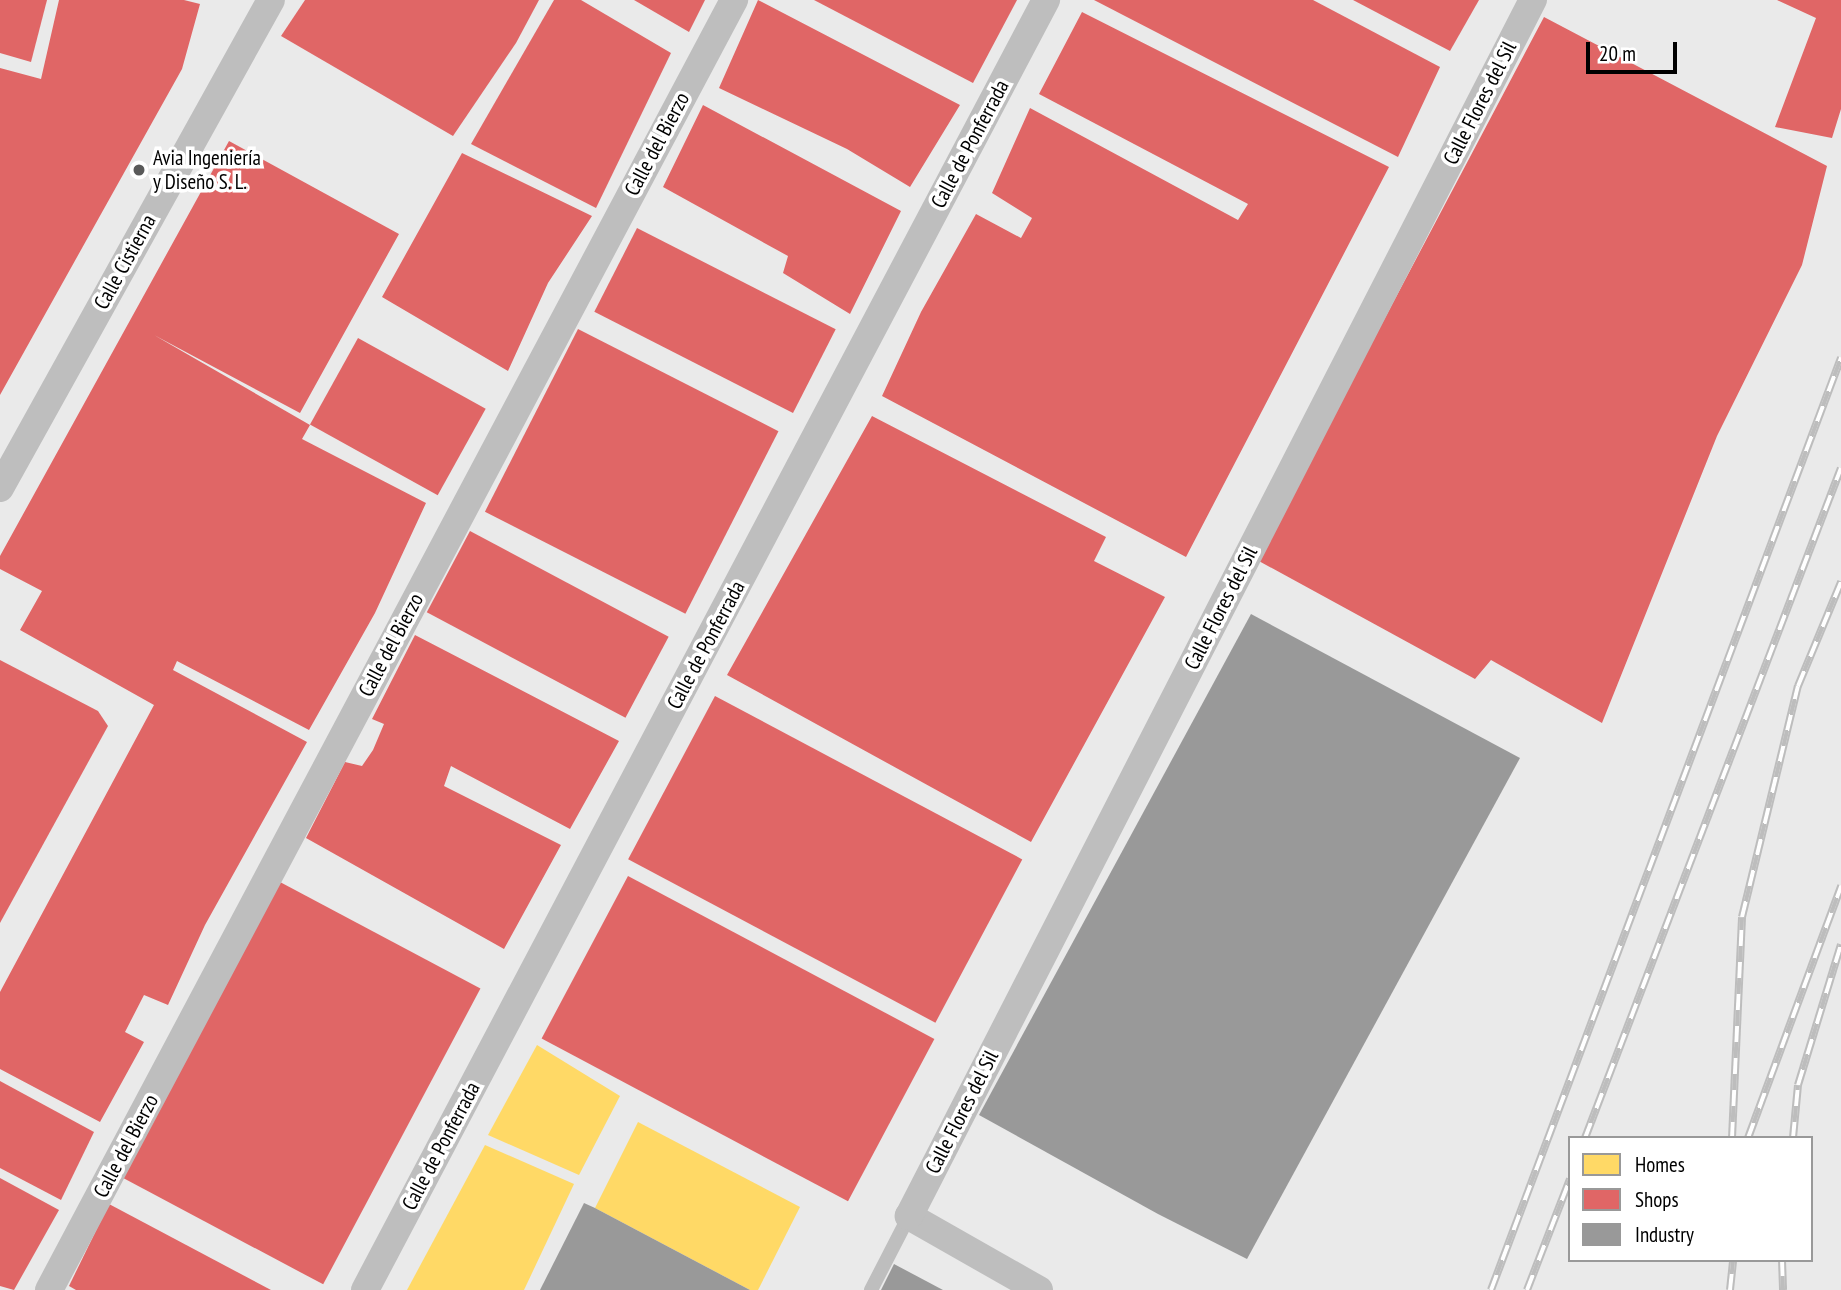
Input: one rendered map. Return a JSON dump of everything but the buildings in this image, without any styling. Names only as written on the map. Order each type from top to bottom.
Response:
[{"type":"street","name":"Calle Cistierna","points":[[0,488],[271,0]]},
{"type":"street","name":"Calle del Bierzo","points":[[49,1290],[734,0]]},
{"type":"street","name":"Calle de Ponferrada","points":[[365,1290],[1046,0]]},
{"type":"street","name":"Calle Flores del Sil","points":[[909,1216],[1533,0]]},
{"type":"street","points":[[909,1216],[1040,1290]]},
{"type":"lane","points":[[871,1290],[909,1216]]},
{"type":"shaded area","points":[[0,0],[1841,0],[1841,1290],[0,1290]]},
{"type":"railway","points":[[1491,1290],[1841,358]]},
{"type":"railway","points":[[1586,1136],[1841,468]]},
{"type":"railway","points":[[1732,1136],[1742,917],[1798,686],[1841,582]]},
{"type":"railway","points":[[1749,1136],[1841,886]]},
{"type":"railway","points":[[1793,1136],[1798,1085],[1841,944]]},
{"type":"railway","points":[[1527,1290],[1568,1184]]},
{"type":"railway","points":[[1730,1290],[1733,1262]]},
{"type":"railway","points":[[1782,1262],[1783,1290]]},
{"type":"place","name":"Avia Ingeniería y Diseño S. L.","points":[[139,170]]}]
